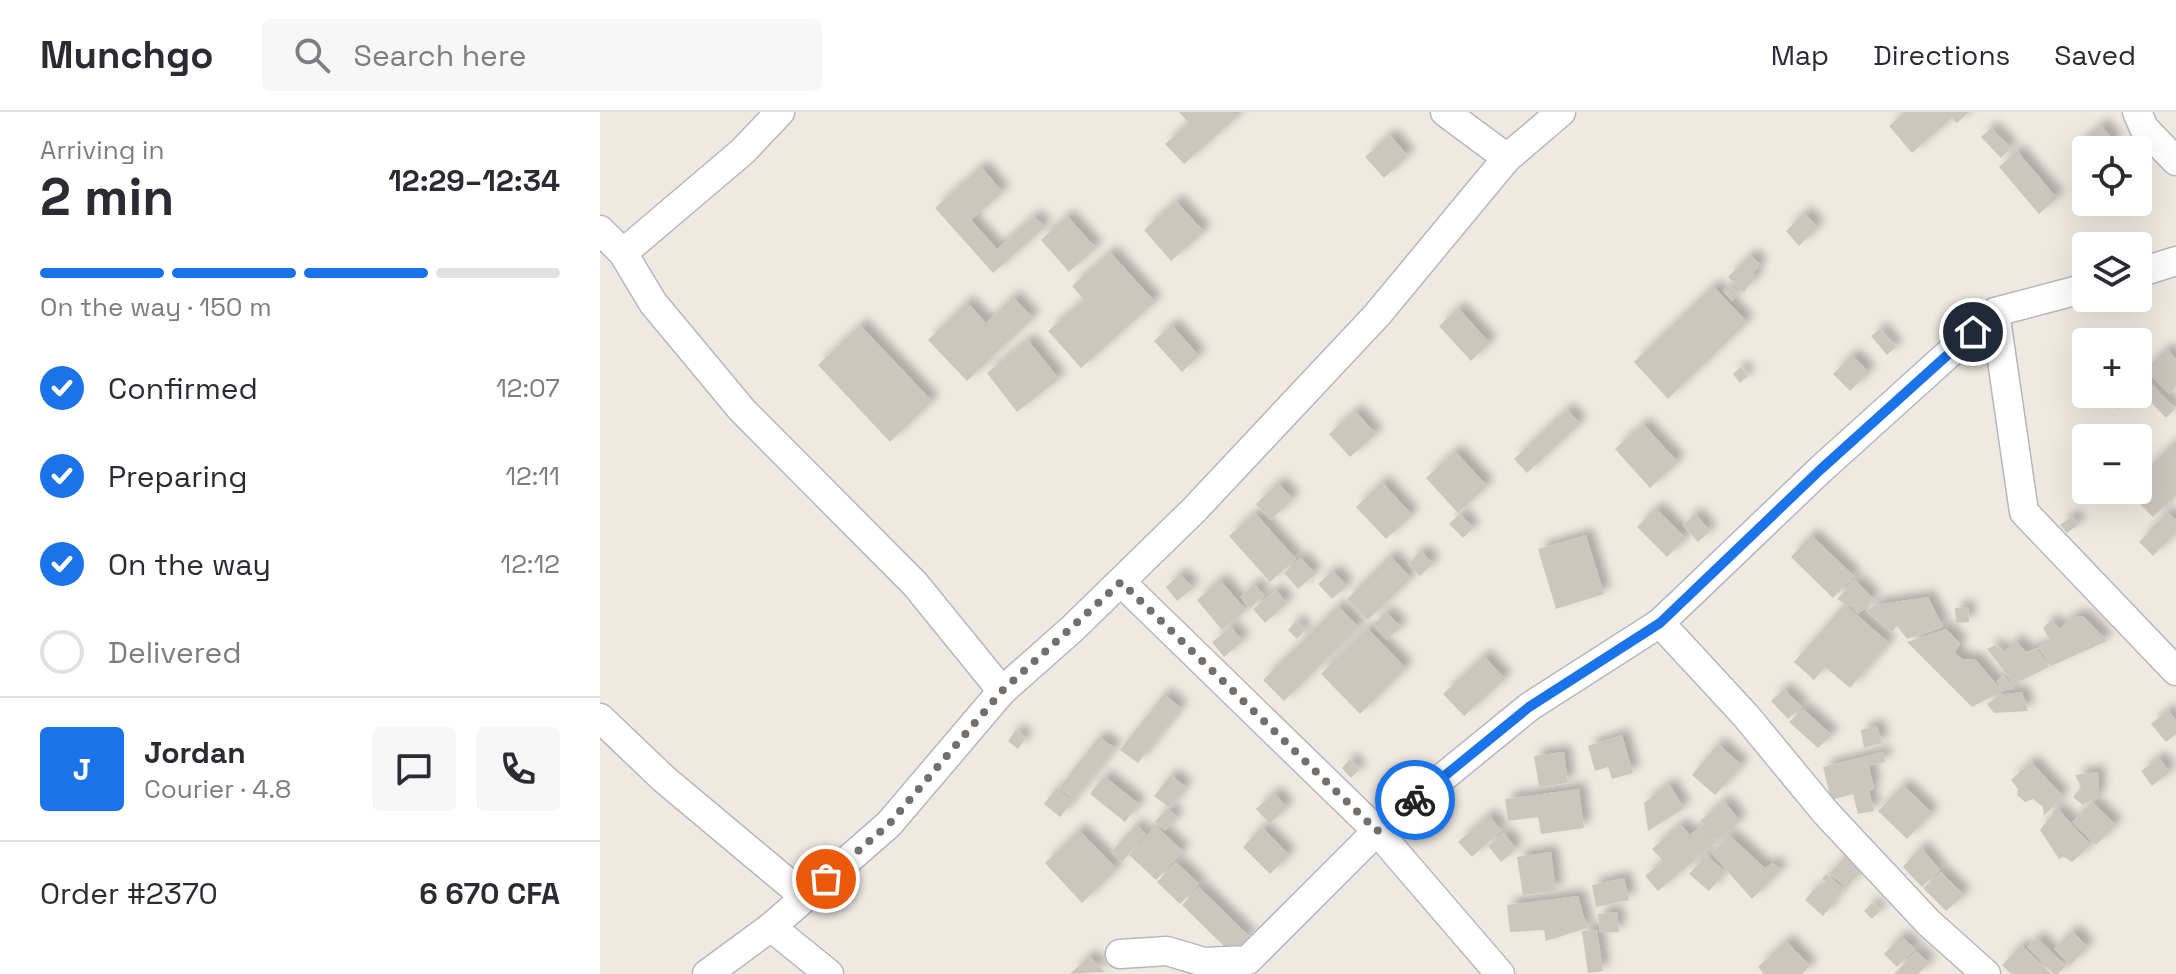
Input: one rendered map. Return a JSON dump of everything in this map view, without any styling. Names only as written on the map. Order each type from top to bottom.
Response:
[{"type":"street","points":[[623,253],[743,151],[780,112]]},
{"type":"street","points":[[1445,112],[1507,158]]},
{"type":"street","points":[[707,974],[771,927],[889,824],[1002,691],[1194,510],[1377,315],[1507,158],[1561,112]]},
{"type":"street","points":[[2137,112],[2144,128],[2176,161]]},
{"type":"street","points":[[600,230],[623,253],[653,303],[742,410],[915,584],[1002,691]]},
{"type":"street","points":[[2152,269],[2176,261]]},
{"type":"street","points":[[1120,954],[1167,951],[1204,962],[1248,960],[1377,831],[1529,707],[1660,623],[1820,470],[1995,312],[2072,292]]},
{"type":"street","points":[[1995,312],[2024,512],[2176,671]]},
{"type":"street","points":[[1121,582],[1377,831],[1500,974]]},
{"type":"street","points":[[1660,623],[1746,716],[1826,813],[1929,923],[1986,974]]},
{"type":"street","points":[[600,718],[664,779],[805,897]]},
{"type":"street","points":[[771,927],[829,974]]},
{"type":"building","points":[[1179,112],[1233,112],[1237,117],[1184,164],[1165,144],[1189,123]]},
{"type":"building","points":[[1905,112],[1969,112],[1957,123],[1952,118],[1912,153],[1889,126]]},
{"type":"building","points":[[2101,125],[2110,136],[2089,136]]},
{"type":"building","points":[[1991,128],[2011,148],[2001,158],[1981,137]]},
{"type":"building","points":[[1390,135],[1408,156],[1384,178],[1365,157]]},
{"type":"building","points":[[2017,151],[2057,198],[2039,214],[1999,167]]},
{"type":"building","points":[[981,167],[1003,192],[971,220],[997,249],[1034,216],[1045,227],[993,273],[935,208]]},
{"type":"building","points":[[1176,201],[1204,232],[1171,261],[1144,230]]},
{"type":"building","points":[[1804,213],[1818,227],[1799,246],[1786,231]]},
{"type":"building","points":[[1067,216],[1096,248],[1069,272],[1041,240]]},
{"type":"building","points":[[1110,252],[1155,302],[1081,368],[1048,331],[1084,300],[1072,286]]},
{"type":"building","points":[[1750,255],[1761,265],[1753,273],[1757,277],[1743,292],[1728,277]]},
{"type":"building","points":[[1729,285],[1738,295],[1732,301],[1723,291]]},
{"type":"building","points":[[1713,286],[1747,322],[1668,399],[1634,362]]},
{"type":"building","points":[[1013,297],[1033,318],[967,381],[928,340],[967,302],[986,323]]},
{"type":"building","points":[[1458,308],[1490,343],[1471,361],[1439,326]]},
{"type":"building","points":[[860,325],[932,401],[890,442],[818,365]]},
{"type":"building","points":[[1172,325],[1199,356],[1182,372],[1154,341]]},
{"type":"building","points":[[1880,329],[1896,347],[1887,355],[1871,336]]},
{"type":"building","points":[[1028,340],[1059,379],[1017,412],[987,373]]},
{"type":"building","points":[[2167,349],[2176,359],[2176,387],[2169,394],[2152,376],[2152,363]]},
{"type":"building","points":[[1852,355],[1869,372],[1850,391],[1833,374]]},
{"type":"building","points":[[1741,367],[1748,376],[1740,383],[1733,374]]},
{"type":"building","points":[[2152,385],[2175,409],[2166,418],[2152,404]]},
{"type":"building","points":[[1567,409],[1580,424],[1527,473],[1514,459]]},
{"type":"building","points":[[1355,411],[1376,434],[1350,457],[1329,434]]},
{"type":"building","points":[[1643,424],[1678,462],[1650,488],[1615,449]]},
{"type":"building","points":[[2173,444],[2176,447],[2176,495],[2153,517],[2140,504],[2152,504],[2152,465]]},
{"type":"building","points":[[1455,451],[1487,486],[1458,513],[1426,478]]},
{"type":"building","points":[[1382,482],[1412,515],[1386,539],[1356,507]]},
{"type":"building","points":[[1278,483],[1293,499],[1271,520],[1256,504]]},
{"type":"building","points":[[1656,508],[1686,538],[1667,557],[1637,527]]},
{"type":"building","points":[[2167,512],[2176,520],[2176,532],[2153,556],[2139,542]]},
{"type":"building","points":[[1255,513],[1296,559],[1270,582],[1229,536]]},
{"type":"building","points":[[1460,514],[1473,528],[1463,538],[1449,524]]},
{"type":"building","points":[[1695,514],[1710,531],[1698,542],[1683,525]]},
{"type":"building","points":[[2072,516],[2079,524],[2067,533],[2060,525]]},
{"type":"building","points":[[1586,535],[1604,594],[1556,609],[1538,549]]},
{"type":"building","points":[[1811,535],[1854,576],[1833,598],[1791,557]]},
{"type":"building","points":[[1421,551],[1433,563],[1420,576],[1408,564]]},
{"type":"building","points":[[1390,556],[1411,578],[1368,620],[1347,599]]},
{"type":"building","points":[[1301,558],[1315,574],[1298,589],[1284,573]]},
{"type":"building","points":[[1333,571],[1347,586],[1332,599],[1318,584]]},
{"type":"building","points":[[1180,574],[1193,588],[1177,601],[1166,587]]},
{"type":"building","points":[[1220,580],[1246,610],[1222,630],[1197,600]]},
{"type":"building","points":[[1855,580],[1874,599],[1858,614],[1846,605],[1889,643],[1850,688],[1825,667],[1814,680],[1794,662],[1845,604],[1837,599]]},
{"type":"building","points":[[1254,584],[1264,595],[1250,608],[1240,597]]},
{"type":"building","points":[[1276,590],[1287,603],[1265,623],[1253,609]]},
{"type":"building","points":[[1928,597],[1943,627],[1907,639],[1897,626],[1892,632],[1867,611],[1875,605]]},
{"type":"building","points":[[1338,606],[1359,627],[1284,701],[1263,680]]},
{"type":"building","points":[[1968,607],[1969,622],[1956,623],[1955,608]]},
{"type":"building","points":[[1386,612],[1401,627],[1387,640],[1373,625]]},
{"type":"building","points":[[2083,616],[2107,641],[2051,666],[2038,647],[2051,642],[2043,628],[2051,620],[2060,629],[2070,618]]},
{"type":"building","points":[[1296,621],[1305,630],[1297,639],[1288,630]]},
{"type":"building","points":[[1231,627],[1243,641],[1224,657],[1212,642]]},
{"type":"building","points":[[1367,628],[1406,668],[1360,714],[1321,674]]},
{"type":"building","points":[[1946,629],[1960,643],[1955,653],[1962,659],[1976,660],[2002,691],[1972,707],[1907,642]]},
{"type":"building","points":[[2015,640],[2026,652],[2037,648],[2049,667],[2014,684],[1987,649],[1995,645],[2004,653]]},
{"type":"building","points":[[1484,656],[1505,679],[1464,716],[1443,694]]},
{"type":"building","points":[[2003,675],[2014,688],[2002,691],[1997,681]]},
{"type":"building","points":[[1784,689],[1802,707],[1788,719],[1771,701]]},
{"type":"building","points":[[2022,692],[2028,711],[1994,713],[1987,704],[1999,695]]},
{"type":"building","points":[[1164,694],[1181,708],[1138,763],[1120,750]]},
{"type":"building","points":[[1803,709],[1832,735],[1818,748],[1789,722]]},
{"type":"building","points":[[2168,710],[2176,720],[2176,734],[2166,742],[2151,724]]},
{"type":"building","points":[[1877,726],[1882,743],[1864,748],[1861,730]]},
{"type":"building","points":[[1016,730],[1026,738],[1018,749],[1008,741]]},
{"type":"building","points":[[1622,735],[1633,773],[1612,779],[1608,767],[1595,771],[1588,746]]},
{"type":"building","points":[[1099,737],[1115,748],[1074,800],[1059,788]]},
{"type":"building","points":[[1718,744],[1742,765],[1715,795],[1692,775]]},
{"type":"building","points":[[1564,752],[1568,783],[1539,787],[1534,756]]},
{"type":"building","points":[[1883,752],[1885,762],[1869,766],[1874,789],[1869,791],[1874,811],[1858,814],[1853,794],[1831,800],[1823,767]]},
{"type":"building","points":[[2159,758],[2170,772],[2152,786],[2141,771]]},
{"type":"building","points":[[1350,759],[1360,769],[1351,778],[1342,768]]},
{"type":"building","points":[[2031,762],[2063,796],[2044,816],[2043,807],[2033,799],[2025,802],[2017,795],[2018,789],[2011,780]]},
{"type":"building","points":[[2098,772],[2099,796],[2083,805],[2073,797],[2081,787],[2075,775]]},
{"type":"building","points":[[1171,775],[1186,787],[1170,808],[1154,796]]},
{"type":"building","points":[[1104,776],[1139,804],[1125,822],[1090,794]]},
{"type":"building","points":[[1669,784],[1684,808],[1648,831],[1644,803]]},
{"type":"building","points":[[1903,785],[1932,813],[1907,839],[1878,811]]},
{"type":"building","points":[[1056,788],[1073,801],[1060,817],[1044,804]]},
{"type":"building","points":[[1579,789],[1584,828],[1541,834],[1538,817],[1508,821],[1505,799]]},
{"type":"building","points":[[1274,793],[1287,807],[1270,824],[1256,809]]},
{"type":"building","points":[[1724,801],[1740,821],[1717,841],[1700,821]]},
{"type":"building","points":[[2092,802],[2116,825],[2096,845],[2072,822]]},
{"type":"building","points":[[1167,808],[1177,817],[1165,831],[1155,822]]},
{"type":"building","points":[[2057,808],[2091,845],[2072,862],[2064,857],[2059,859],[2040,830]]},
{"type":"building","points":[[1489,815],[1501,830],[1472,857],[1458,842]]},
{"type":"building","points":[[1680,824],[1690,835],[1702,825],[1716,842],[1658,891],[1645,876],[1663,861],[1652,849]]},
{"type":"building","points":[[1136,825],[1146,834],[1122,862],[1111,852]]},
{"type":"building","points":[[1156,826],[1183,851],[1156,880],[1129,855]]},
{"type":"building","points":[[1262,827],[1289,855],[1270,874],[1243,847]]},
{"type":"building","points":[[1079,830],[1117,869],[1082,903],[1045,863]]},
{"type":"building","points":[[1504,833],[1516,849],[1501,862],[1488,846]]},
{"type":"building","points":[[1729,835],[1765,868],[1773,863],[1781,870],[1752,899],[1712,854]]},
{"type":"building","points":[[1921,847],[1940,870],[1922,887],[1903,867]]},
{"type":"building","points":[[1551,852],[1556,891],[1523,895],[1517,857]]},
{"type":"building","points":[[1706,855],[1726,872],[1709,891],[1689,874]]},
{"type":"building","points":[[1845,856],[1861,872],[1846,888],[1830,873]]},
{"type":"building","points":[[1176,862],[1199,884],[1180,904],[1157,882]]},
{"type":"building","points":[[1941,872],[1964,895],[1946,911],[1923,888]]},
{"type":"building","points":[[1826,874],[1844,889],[1832,903],[1818,891],[1826,882],[1822,879]]},
{"type":"building","points":[[1624,878],[1629,900],[1596,907],[1592,885]]},
{"type":"building","points":[[1199,887],[1250,937],[1232,954],[1182,905]]},
{"type":"building","points":[[1814,889],[1832,905],[1823,916],[1805,900]]},
{"type":"building","points":[[1578,896],[1587,928],[1546,941],[1544,930],[1510,932],[1507,905]]},
{"type":"building","points":[[1872,903],[1880,911],[1872,919],[1864,911]]},
{"type":"building","points":[[1617,912],[1619,932],[1600,933],[1598,914]]},
{"type":"building","points":[[1597,930],[1603,971],[1588,973],[1582,931]]},
{"type":"building","points":[[2072,931],[2088,947],[2070,965],[2054,949]]},
{"type":"building","points":[[1901,936],[1915,949],[1897,967],[1884,954]]},
{"type":"building","points":[[2037,938],[2066,966],[2058,974],[2054,974],[2027,947]]},
{"type":"building","points":[[1786,941],[1810,966],[1802,974],[1764,974],[1758,967]]},
{"type":"building","points":[[2021,945],[2052,974],[2011,974],[2002,965]]},
{"type":"building","points":[[1916,951],[1929,963],[1918,974],[1894,974]]},
{"type":"building","points":[[1089,956],[1105,972],[1070,974]]},
{"type":"way so far","points":[[826,879],[889,824],[1002,691],[1121,582],[1377,831],[1415,800]]},
{"type":"route","points":[[1415,800],[1529,707],[1660,623],[1820,470],[1973,332]]}]
